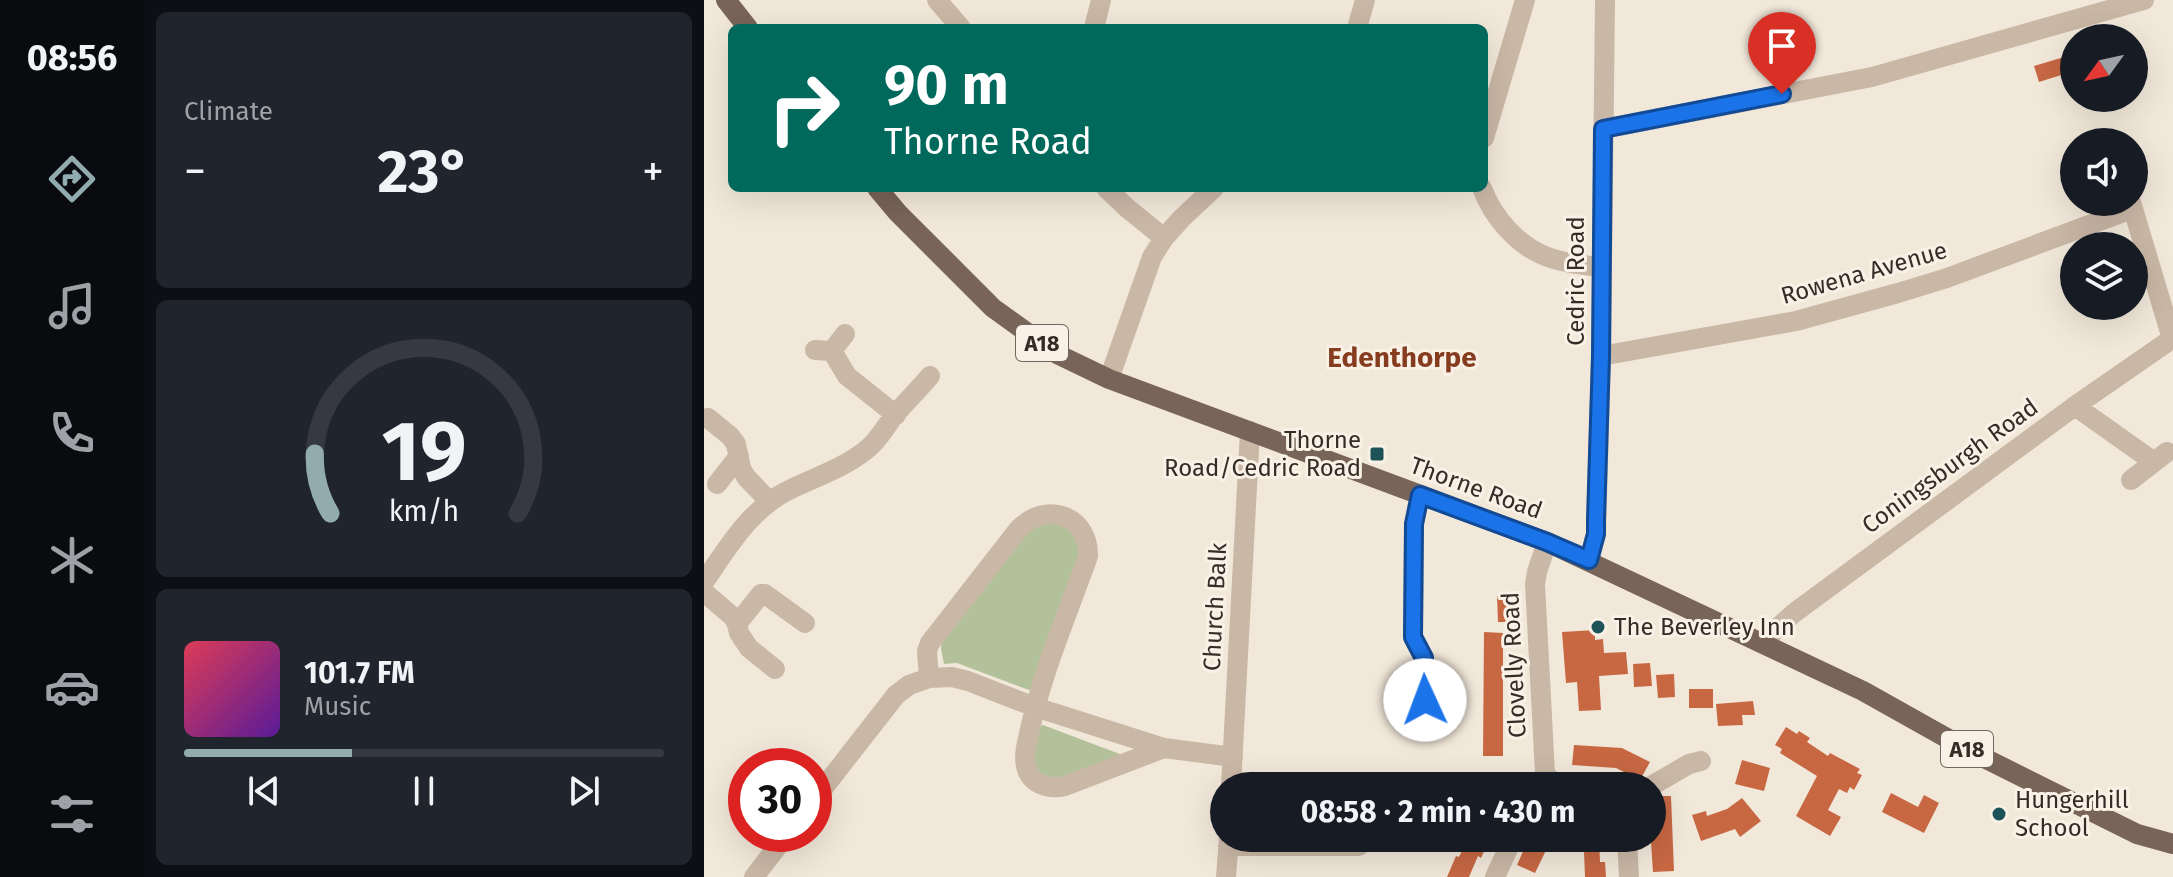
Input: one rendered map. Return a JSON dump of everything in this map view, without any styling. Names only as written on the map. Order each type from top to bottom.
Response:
[{"type":"main road","points":[[726,0],[745,24]]},
{"type":"main road","name":"Thorne Road","points":[[880,192],[993,308],[1057,354],[1109,379],[1589,560],[1863,691],[1970,751],[2137,834],[2173,844]]},
{"type":"street","points":[[937,0],[958,24]]},
{"type":"street","points":[[1095,24],[1101,0]]},
{"type":"street","points":[[1358,24],[1365,0]]},
{"type":"street","points":[[1488,125],[1525,0]]},
{"type":"street","name":"Cedric Road","points":[[1589,560],[1596,534],[1605,0]]},
{"type":"street","points":[[1603,129],[1872,77],[2144,0]]},
{"type":"street","points":[[1110,192],[1164,238]]},
{"type":"street","points":[[1109,379],[1152,257],[1164,238],[1210,192]]},
{"type":"street","points":[[1483,192],[1496,218],[1542,256],[1601,267]]},
{"type":"street","name":"Rowena Avenue","points":[[1601,356],[1796,321],[1898,293],[1971,269],[2106,216]]},
{"type":"street","points":[[2135,216],[2172,338]]},
{"type":"street","points":[[845,334],[824,351],[847,376],[896,415]]},
{"type":"street","name":"Coningsburgh Road","points":[[1765,644],[1769,636],[1794,613],[2172,338]]},
{"type":"street","points":[[704,582],[737,533],[754,515],[784,492],[853,460],[870,447],[930,376]]},
{"type":"street","points":[[2075,406],[2160,457],[2131,480]]},
{"type":"street","points":[[708,418],[736,444],[746,477],[770,502]]},
{"type":"street","name":"Church Balk","points":[[1232,772],[1250,431]]},
{"type":"street","points":[[717,484],[739,456]]},
{"type":"street","points":[[1420,495],[1414,524],[1413,637],[1424,658],[1416,702],[1446,713]]},
{"type":"street","points":[[929,678],[926,662],[930,643],[1018,530],[1030,519],[1046,515],[1063,516],[1081,530],[1088,556],[1035,707],[1025,756],[1026,768],[1034,780],[1055,788],[1164,748]]},
{"type":"street","name":"Clovelly Road","points":[[1547,542],[1535,584],[1547,772]]},
{"type":"street","points":[[704,592],[733,617],[749,648],[775,669]]},
{"type":"street","points":[[737,624],[761,594],[805,623]]},
{"type":"street","points":[[832,777],[896,695],[909,685],[929,678],[952,677],[968,681],[1035,707],[1164,748],[1233,757]]},
{"type":"street","points":[[1666,777],[1701,761]]},
{"type":"street","points":[[754,877],[773,852]]},
{"type":"street","points":[[1226,877],[1228,852]]},
{"type":"street","points":[[1495,877],[1507,852]]},
{"type":"street","points":[[1628,852],[1629,877]]},
{"type":"green space","points":[[1041,523],[1066,524],[1082,545],[1039,683],[1029,690],[957,663],[944,664],[942,641],[1030,529]]},
{"type":"green space","points":[[1043,725],[1125,756],[1061,781],[1045,780],[1033,770],[1035,728]]},
{"type":"building","points":[[2060,58],[2060,75],[2039,82],[2034,66]]},
{"type":"building","points":[[1497,596],[1519,596],[1519,622],[1498,622]]},
{"type":"building","points":[[1595,630],[1595,640],[1603,639],[1604,653],[1626,652],[1628,674],[1599,676],[1601,710],[1579,711],[1577,682],[1566,683],[1562,632]]},
{"type":"building","points":[[1484,632],[1503,633],[1503,756],[1483,756]]},
{"type":"building","points":[[1650,663],[1652,686],[1634,687],[1633,664]]},
{"type":"building","points":[[1674,674],[1675,697],[1658,698],[1656,675]]},
{"type":"building","points":[[1689,689],[1713,689],[1713,708],[1689,708]]},
{"type":"building","points":[[1753,701],[1755,715],[1742,715],[1743,725],[1718,726],[1716,704]]},
{"type":"building","points":[[1786,727],[1810,738],[1807,742],[1828,756],[1830,753],[1860,769],[1857,773],[1862,775],[1854,790],[1850,787],[1847,793],[1839,789],[1828,810],[1841,817],[1830,836],[1796,816],[1817,776],[1780,753],[1782,749],[1775,745]]},
{"type":"building","points":[[1574,745],[1622,748],[1650,762],[1644,772],[1572,765]]},
{"type":"building","points":[[1742,760],[1770,768],[1764,791],[1735,784]]},
{"type":"building","points":[[1891,793],[1918,807],[1924,795],[1939,803],[1924,833],[1882,812]]},
{"type":"building","points":[[1666,796],[1671,796],[1674,871],[1653,872],[1652,852],[1666,852]]},
{"type":"building","points":[[1742,798],[1761,821],[1740,837],[1735,829],[1701,841],[1692,815],[1706,811],[1707,816],[1727,809]]},
{"type":"building","points":[[1461,852],[1484,852],[1481,858],[1478,856],[1469,877],[1447,877],[1456,856],[1459,857]]},
{"type":"building","points":[[1523,852],[1545,852],[1535,873],[1517,865]]},
{"type":"building","points":[[1584,852],[1600,852],[1600,862],[1605,862],[1606,877],[1585,877]]},
{"type":"place","name":"Thorne Road/Cedric Road","points":[[1377,454]]},
{"type":"place","name":"The Beverley Inn","points":[[1598,627]]},
{"type":"place","name":"Hungerhill School","points":[[1999,814]]},
{"type":"district","name":"Edenthorpe","points":[[1402,357]]},
{"type":"route","points":[[1425,700],[1424,658],[1413,637],[1414,524],[1420,495],[1589,560],[1596,534],[1603,129],[1782,94]]}]
